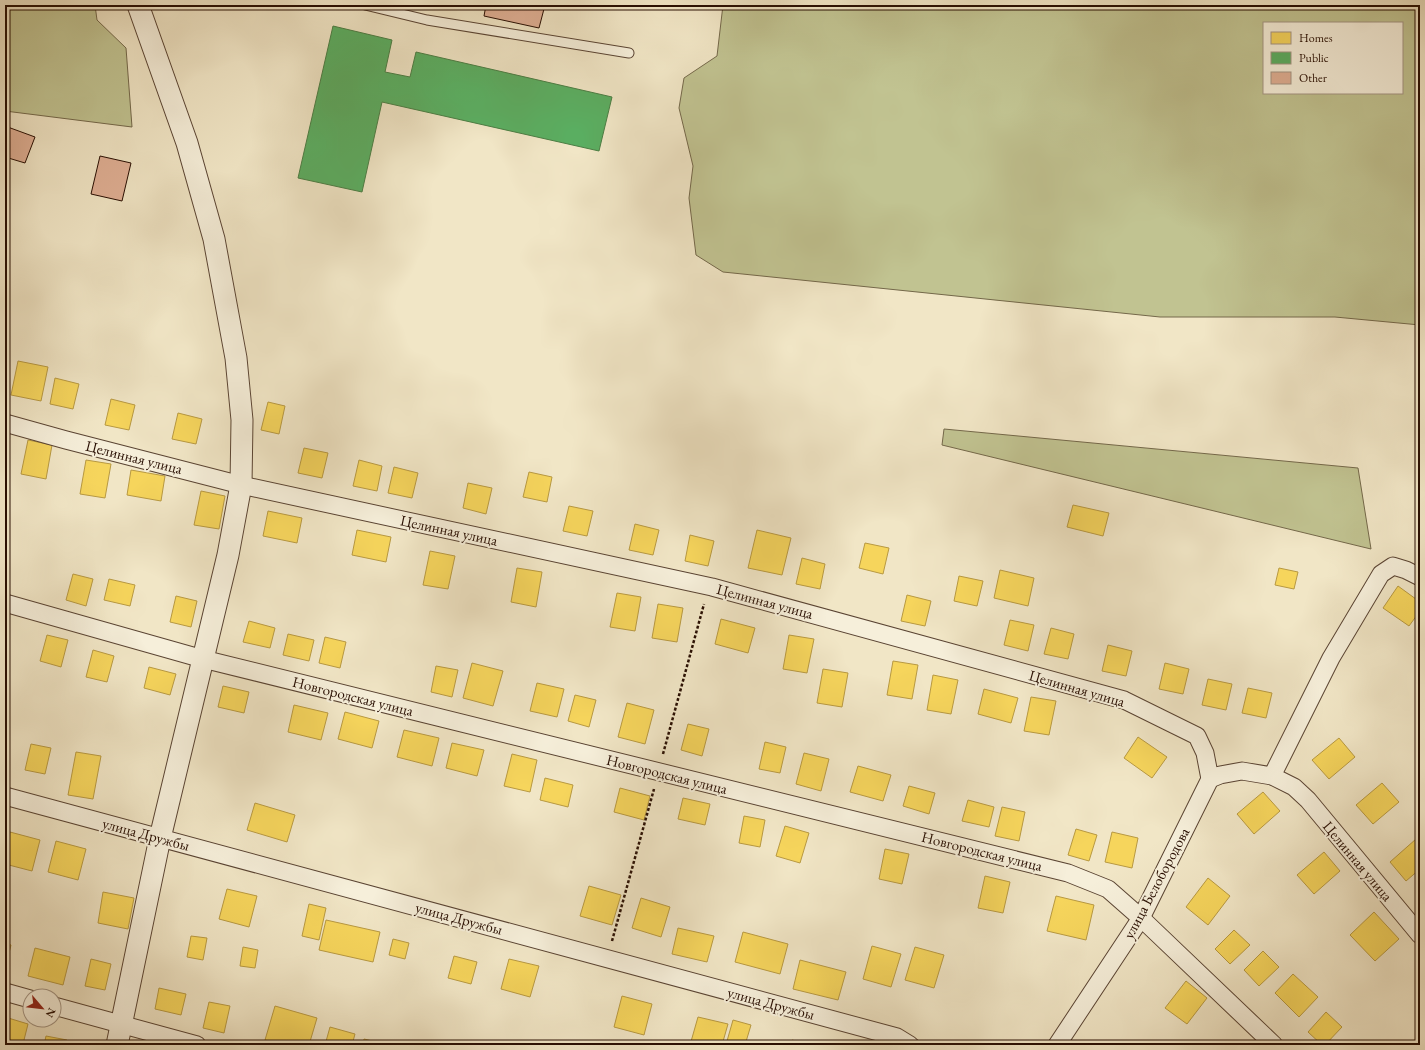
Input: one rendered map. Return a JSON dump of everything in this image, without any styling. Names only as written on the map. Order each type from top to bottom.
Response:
[{"type":"street","points":[[117,1045],[160,838],[228,555],[241,485],[242,420],[236,358],[214,239],[186,143],[138,5]]},
{"type":"street","name":"Целинная улица","points":[[5,423],[241,485],[712,586],[1124,700],[1197,736],[1205,753],[1210,778],[1242,770],[1272,776],[1294,787],[1308,800],[1420,936]]},
{"type":"street","points":[[1272,776],[1331,658],[1381,574],[1393,566],[1406,570],[1420,577]]},
{"type":"street","name":"Новгородская улица","points":[[5,603],[203,659],[1068,873],[1108,889],[1141,918],[1274,1045]]},
{"type":"street","name":"улица Белобородова","points":[[1057,1045],[1141,918],[1210,778]]},
{"type":"street","name":"улица Дружбы","points":[[5,796],[897,1037],[910,1045]]},
{"type":"street","points":[[5,992],[22,997]]},
{"type":"street","points":[[62,1008],[197,1045]]},
{"type":"lane","points":[[365,5],[427,20],[629,53]]},
{"type":"green space","points":[[5,5],[95,5],[97,20],[126,48],[132,127],[5,111]]},
{"type":"green space","points":[[723,5],[1420,5],[1420,325],[1335,317],[1160,317],[723,272],[696,255],[689,198],[693,166],[679,108],[684,78],[717,56]]},
{"type":"green space","points":[[944,429],[1358,468],[1371,549],[942,445]]},
{"type":"building: Homes","points":[[18,361],[48,367],[41,401],[11,395]]},
{"type":"building: Homes","points":[[55,378],[79,384],[73,409],[50,404]]},
{"type":"building: Homes","points":[[111,399],[135,405],[129,430],[105,425]]},
{"type":"building: Homes","points":[[268,402],[285,406],[279,434],[261,430]]},
{"type":"building: Homes","points":[[178,413],[202,419],[196,444],[172,439]]},
{"type":"building: Homes","points":[[28,440],[52,445],[46,479],[21,474]]},
{"type":"building: Homes","points":[[304,448],[328,453],[322,478],[298,473]]},
{"type":"building: Homes","points":[[86,460],[111,464],[105,498],[80,494]]},
{"type":"building: Homes","points":[[359,460],[382,466],[377,491],[353,486]]},
{"type":"building: Homes","points":[[394,467],[418,473],[412,498],[388,493]]},
{"type":"building: Homes","points":[[131,470],[165,476],[161,501],[127,495]]},
{"type":"building: Homes","points":[[529,472],[552,477],[547,502],[523,497]]},
{"type":"building: Homes","points":[[468,483],[492,488],[486,514],[463,508]]},
{"type":"building: Homes","points":[[201,491],[225,496],[219,529],[194,525]]},
{"type":"building: Homes","points":[[1073,505],[1109,513],[1103,536],[1067,527]]},
{"type":"building: Homes","points":[[569,506],[593,511],[587,536],[563,531]]},
{"type":"building: Homes","points":[[268,511],[302,518],[297,543],[263,536]]},
{"type":"building: Homes","points":[[635,524],[659,530],[653,555],[629,550]]},
{"type":"building: Homes","points":[[357,530],[391,537],[386,562],[352,555]]},
{"type":"building: Homes","points":[[757,530],[791,538],[782,575],[748,568]]},
{"type":"building: Homes","points":[[690,535],[714,541],[708,566],[685,561]]},
{"type":"building: Homes","points":[[865,543],[889,548],[883,574],[859,568]]},
{"type":"building: Homes","points":[[430,551],[455,556],[448,589],[423,585]]},
{"type":"building: Homes","points":[[802,558],[825,564],[820,589],[796,584]]},
{"type":"building: Homes","points":[[517,568],[542,572],[536,607],[511,602]]},
{"type":"building: Homes","points":[[1279,568],[1298,572],[1294,589],[1275,585]]},
{"type":"building: Homes","points":[[1000,570],[1034,578],[1028,606],[994,598]]},
{"type":"building: Homes","points":[[73,574],[93,579],[86,606],[66,600]]},
{"type":"building: Homes","points":[[959,576],[983,581],[977,606],[954,601]]},
{"type":"building: Homes","points":[[109,579],[135,585],[130,606],[104,600]]},
{"type":"building: Homes","points":[[1398,586],[1420,602],[1420,611],[1409,626],[1383,608]]},
{"type":"building: Homes","points":[[617,593],[641,597],[635,631],[610,627]]},
{"type":"building: Homes","points":[[907,595],[931,601],[925,626],[901,621]]},
{"type":"building: Homes","points":[[176,596],[197,601],[191,627],[170,622]]},
{"type":"building: Homes","points":[[658,604],[683,608],[677,642],[652,638]]},
{"type":"building: Homes","points":[[721,619],[755,628],[748,653],[715,644]]},
{"type":"building: Homes","points":[[1010,620],[1034,625],[1028,651],[1004,645]]},
{"type":"building: Homes","points":[[249,621],[275,628],[270,648],[243,642]]},
{"type":"building: Homes","points":[[1051,628],[1074,634],[1068,659],[1044,654]]},
{"type":"building: Homes","points":[[288,634],[314,640],[309,661],[283,655]]},
{"type":"building: Homes","points":[[47,635],[68,640],[61,667],[40,661]]},
{"type":"building: Homes","points":[[789,635],[814,639],[807,673],[783,669]]},
{"type":"building: Homes","points":[[325,637],[346,642],[340,668],[319,663]]},
{"type":"building: Homes","points":[[1108,645],[1132,651],[1126,676],[1102,671]]},
{"type":"building: Homes","points":[[93,650],[114,656],[107,682],[86,677]]},
{"type":"building: Homes","points":[[893,661],[918,665],[912,699],[887,695]]},
{"type":"building: Homes","points":[[472,663],[503,671],[493,706],[463,698]]},
{"type":"building: Homes","points":[[1165,663],[1189,669],[1183,694],[1159,689]]},
{"type":"building: Homes","points":[[436,666],[458,670],[452,697],[431,692]]},
{"type":"building: Homes","points":[[149,667],[176,674],[170,695],[144,688]]},
{"type":"building: Homes","points":[[823,669],[848,673],[842,707],[817,703]]},
{"type":"building: Homes","points":[[933,675],[958,680],[951,714],[927,710]]},
{"type":"building: Homes","points":[[1208,679],[1232,684],[1226,710],[1202,705]]},
{"type":"building: Homes","points":[[537,683],[564,689],[557,717],[530,711]]},
{"type":"building: Homes","points":[[223,686],[249,692],[244,713],[218,707]]},
{"type":"building: Homes","points":[[1248,688],[1272,693],[1266,718],[1242,713]]},
{"type":"building: Homes","points":[[984,689],[1018,698],[1011,723],[978,714]]},
{"type":"building: Homes","points":[[575,695],[596,700],[589,727],[568,721]]},
{"type":"building: Homes","points":[[1031,697],[1056,701],[1049,735],[1024,731]]},
{"type":"building: Homes","points":[[627,703],[654,710],[645,744],[618,737]]},
{"type":"building: Homes","points":[[294,705],[328,713],[321,740],[288,732]]},
{"type":"building: Homes","points":[[345,712],[379,721],[372,748],[338,739]]},
{"type":"building: Homes","points":[[688,724],[709,729],[702,756],[681,750]]},
{"type":"building: Homes","points":[[404,730],[439,738],[432,766],[397,757]]},
{"type":"building: Homes","points":[[1138,737],[1167,757],[1152,778],[1124,758]]},
{"type":"building: Homes","points":[[1339,738],[1355,757],[1329,779],[1312,760]]},
{"type":"building: Homes","points":[[765,742],[786,747],[780,773],[759,769]]},
{"type":"building: Homes","points":[[452,743],[484,750],[477,776],[446,768]]},
{"type":"building: Homes","points":[[31,744],[51,748],[45,774],[25,770]]},
{"type":"building: Homes","points":[[76,752],[101,756],[93,799],[68,795]]},
{"type":"building: Homes","points":[[804,753],[829,759],[821,791],[796,784]]},
{"type":"building: Homes","points":[[512,754],[537,760],[530,792],[504,786]]},
{"type":"building: Homes","points":[[858,766],[891,775],[883,801],[850,792]]},
{"type":"building: Homes","points":[[545,778],[573,785],[568,807],[540,800]]},
{"type":"building: Homes","points":[[1382,783],[1399,802],[1373,824],[1356,805]]},
{"type":"building: Homes","points":[[909,786],[935,793],[929,814],[903,806]]},
{"type":"building: Homes","points":[[620,788],[650,796],[644,820],[614,812]]},
{"type":"building: Homes","points":[[1263,792],[1280,811],[1254,834],[1237,814]]},
{"type":"building: Homes","points":[[683,798],[710,804],[705,825],[678,819]]},
{"type":"building: Homes","points":[[968,800],[994,807],[989,827],[962,821]]},
{"type":"building: Homes","points":[[255,803],[295,815],[287,842],[247,830]]},
{"type":"building: Homes","points":[[1002,807],[1025,812],[1019,841],[995,836]]},
{"type":"building: Homes","points":[[744,816],[765,820],[760,847],[739,843]]},
{"type":"building: Homes","points":[[785,826],[809,833],[800,863],[776,856]]},
{"type":"building: Homes","points":[[1076,829],[1097,835],[1089,861],[1068,855]]},
{"type":"building: Homes","points":[[10,832],[40,840],[32,871],[5,864],[5,851]]},
{"type":"building: Homes","points":[[1112,832],[1138,838],[1132,868],[1105,862]]},
{"type":"building: Homes","points":[[1416,839],[1420,844],[1420,869],[1406,881],[1390,862]]},
{"type":"building: Homes","points":[[56,841],[86,849],[78,880],[48,872]]},
{"type":"building: Homes","points":[[885,849],[909,854],[902,884],[879,879]]},
{"type":"building: Homes","points":[[1324,852],[1340,871],[1314,894],[1297,875]]},
{"type":"building: Homes","points":[[985,876],[1010,882],[1003,913],[978,908]]},
{"type":"building: Homes","points":[[1208,878],[1230,896],[1208,925],[1186,907]]},
{"type":"building: Homes","points":[[589,886],[621,895],[612,925],[580,916]]},
{"type":"building: Homes","points":[[227,889],[257,896],[249,927],[219,919]]},
{"type":"building: Homes","points":[[103,892],[134,898],[128,929],[98,923]]},
{"type":"building: Homes","points":[[1056,896],[1094,905],[1086,940],[1047,931]]},
{"type":"building: Homes","points":[[641,898],[670,907],[661,937],[632,928]]},
{"type":"building: Homes","points":[[309,904],[326,908],[319,940],[302,936]]},
{"type":"building: Homes","points":[[1374,912],[1399,939],[1375,961],[1350,935]]},
{"type":"building: Homes","points":[[326,920],[380,932],[373,962],[319,950]]},
{"type":"building: Homes","points":[[678,928],[714,936],[707,962],[672,954]]},
{"type":"building: Homes","points":[[1234,930],[1250,945],[1230,964],[1215,949]]},
{"type":"building: Homes","points":[[743,932],[788,944],[780,974],[735,962]]},
{"type":"building: Homes","points":[[191,936],[207,938],[203,960],[187,957]]},
{"type":"building: Homes","points":[[393,939],[409,943],[405,959],[389,955]]},
{"type":"building: Homes","points":[[5,943],[11,945],[5,969]]},
{"type":"building: Homes","points":[[872,946],[901,954],[891,987],[863,979]]},
{"type":"building: Homes","points":[[243,947],[258,950],[255,968],[240,966]]},
{"type":"building: Homes","points":[[915,947],[944,955],[934,988],[905,980]]},
{"type":"building: Homes","points":[[35,948],[70,957],[63,985],[28,976]]},
{"type":"building: Homes","points":[[1263,951],[1279,967],[1259,986],[1244,970]]},
{"type":"building: Homes","points":[[454,956],[477,962],[471,984],[448,978]]},
{"type":"building: Homes","points":[[91,959],[111,964],[105,990],[85,986]]},
{"type":"building: Homes","points":[[509,959],[539,966],[530,997],[501,989]]},
{"type":"building: Homes","points":[[800,960],[846,972],[838,1000],[793,989]]},
{"type":"building: Homes","points":[[1293,974],[1318,997],[1299,1017],[1275,993]]},
{"type":"building: Homes","points":[[1186,981],[1207,998],[1187,1024],[1165,1008]]},
{"type":"building: Homes","points":[[159,988],[186,994],[181,1015],[155,1009]]},
{"type":"building: Homes","points":[[622,996],[652,1004],[644,1035],[614,1027]]},
{"type":"building: Homes","points":[[209,1002],[230,1006],[224,1033],[203,1028]]},
{"type":"building: Homes","points":[[275,1006],[317,1018],[309,1045],[285,1045],[265,1040]]},
{"type":"building: Homes","points":[[1326,1012],[1342,1027],[1325,1045],[1322,1045],[1308,1032]]},
{"type":"building: Homes","points":[[5,1017],[22,1022],[22,1028],[27,1028],[23,1044],[5,1040]]},
{"type":"building: Homes","points":[[698,1017],[728,1024],[722,1045],[690,1045]]},
{"type":"building: Homes","points":[[733,1020],[751,1025],[745,1045],[727,1041]]},
{"type":"building: Homes","points":[[330,1027],[355,1034],[352,1045],[325,1045]]},
{"type":"building: Homes","points":[[46,1036],[67,1040],[66,1045],[44,1045]]},
{"type":"building: Homes","points":[[364,1039],[390,1045],[363,1045]]},
{"type":"building: Homes","points":[[792,1040],[812,1045],[791,1045]]},
{"type":"building: Public","points":[[333,26],[392,40],[385,72],[410,77],[416,52],[612,97],[599,151],[382,102],[362,192],[298,178]]},
{"type":"building: Other","points":[[486,5],[545,5],[539,28],[484,16]]},
{"type":"building: Other","points":[[5,126],[35,137],[25,163],[5,157]]},
{"type":"building: Other","points":[[100,156],[131,163],[122,201],[91,194]]}]
